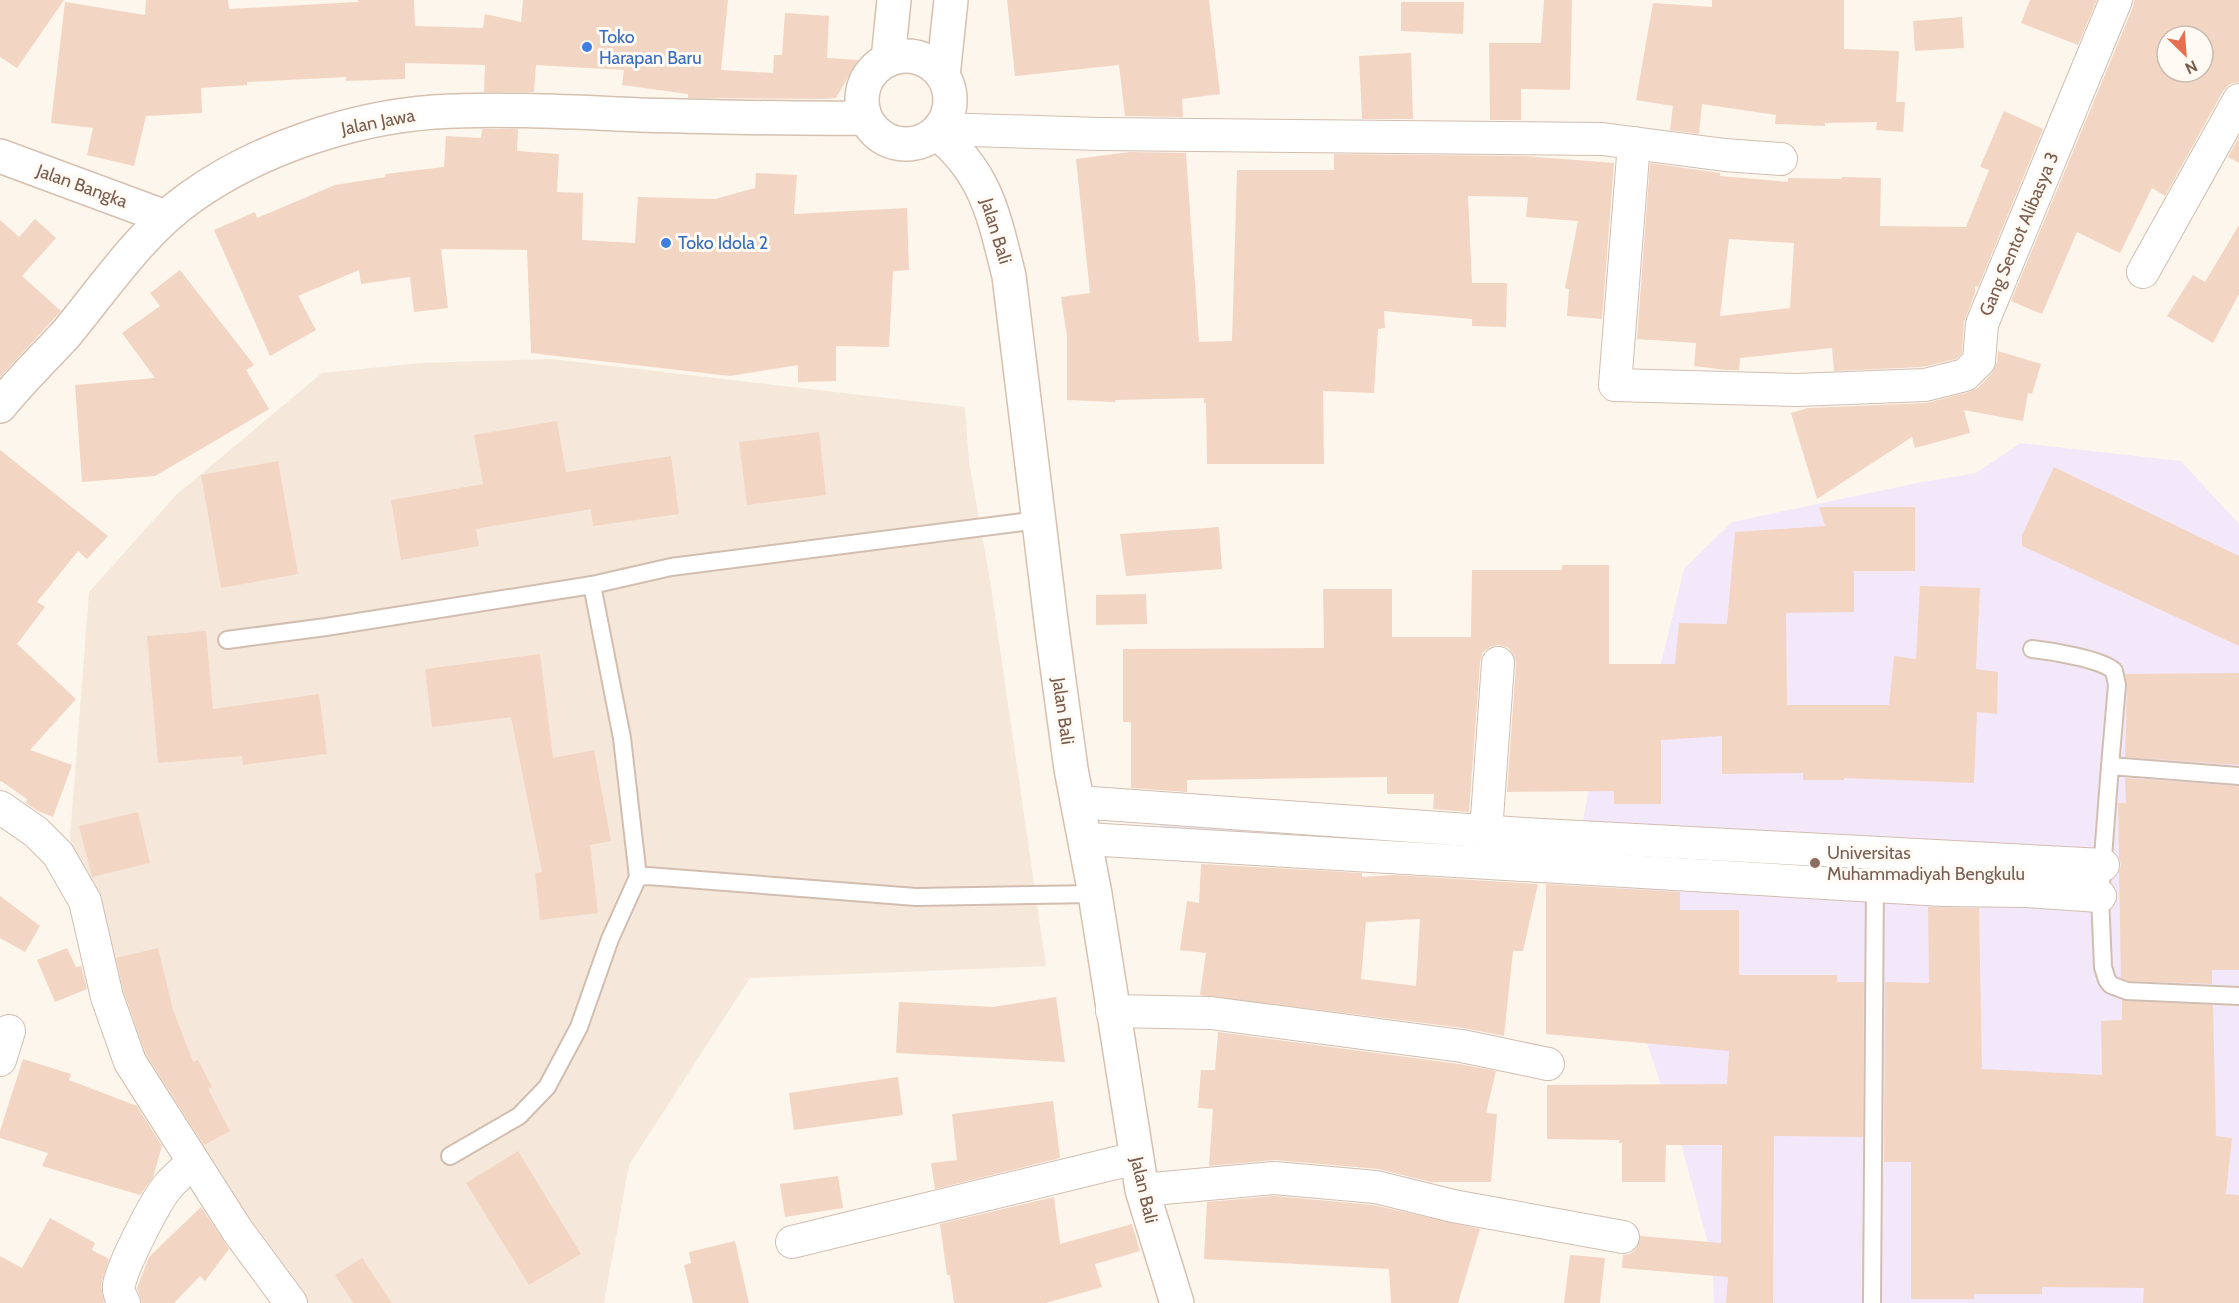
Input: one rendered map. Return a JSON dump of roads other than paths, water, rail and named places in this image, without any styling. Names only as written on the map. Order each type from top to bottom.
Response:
[{"type":"street","points":[[888,60],[894,0]]},
{"type":"street","points":[[943,76],[951,0]]},
{"type":"street","name":"Gang Sentot Alibasya 3","points":[[1634,143],[1615,385],[1797,390],[1925,385],[1965,375],[1979,361],[1982,324],[2116,0]]},
{"type":"street","points":[[939,131],[950,109],[951,97],[949,86],[943,76],[926,61],[915,57],[902,56],[876,67],[862,91],[861,105],[870,127],[878,135],[897,144],[919,143],[939,131],[1602,139],[1725,155],[1780,159]]},
{"type":"street","points":[[2143,272],[2239,100]]},
{"type":"street","name":"Jalan Jawa","points":[[0,406],[165,217],[192,196],[250,162],[320,134],[371,122],[433,112],[550,111],[777,120],[865,118]]},
{"type":"street","name":"Jalan Bali","points":[[939,131],[956,148],[980,182],[999,235],[1009,276],[1071,769],[1086,839],[1142,1190],[1177,1303]]},
{"type":"street","name":"Jalan Bangka","points":[[0,156],[165,217]]},
{"type":"street","points":[[1486,832],[1498,663]]},
{"type":"street","points":[[1078,802],[1486,832],[2103,865]]},
{"type":"street","points":[[0,807],[36,832],[58,854],[85,901],[107,997],[130,1062],[182,1172],[237,1230],[291,1303]]},
{"type":"street","points":[[1086,839],[1943,890],[2026,891],[2100,896]]},
{"type":"street","points":[[1112,1011],[1211,1013],[1462,1046],[1548,1064]]},
{"type":"street","points":[[0,1060],[9,1031]]},
{"type":"street","points":[[792,1242],[1136,1158]]},
{"type":"street","points":[[124,1303],[119,1285],[128,1261],[147,1223],[182,1172]]},
{"type":"street","points":[[1142,1190],[1274,1178],[1376,1187],[1453,1206],[1623,1237]]},
{"type":"lane","points":[[227,640],[326,627],[592,585],[671,567],[1038,520]]},
{"type":"lane","points":[[450,1156],[519,1116],[547,1088],[579,1027],[609,939],[638,877],[622,738],[592,585]]},
{"type":"lane","points":[[2032,649],[2047,650],[2103,664],[2114,671],[2117,681],[2100,896],[2103,968],[2107,980],[2111,985],[2127,991],[2239,996]]},
{"type":"lane","points":[[2110,766],[2239,776]]},
{"type":"lane","points":[[1872,1303],[1874,885],[1879,852]]},
{"type":"lane","points":[[638,877],[916,897],[1095,894]]},
{"type":"place","name":"Toko Harapan Baru","points":[[587,47]]},
{"type":"place","name":"Toko Idola 2","points":[[666,243]]},
{"type":"place","name":"Universitas Muhammadiyah Bengkulu","points":[[1815,863]]}]
